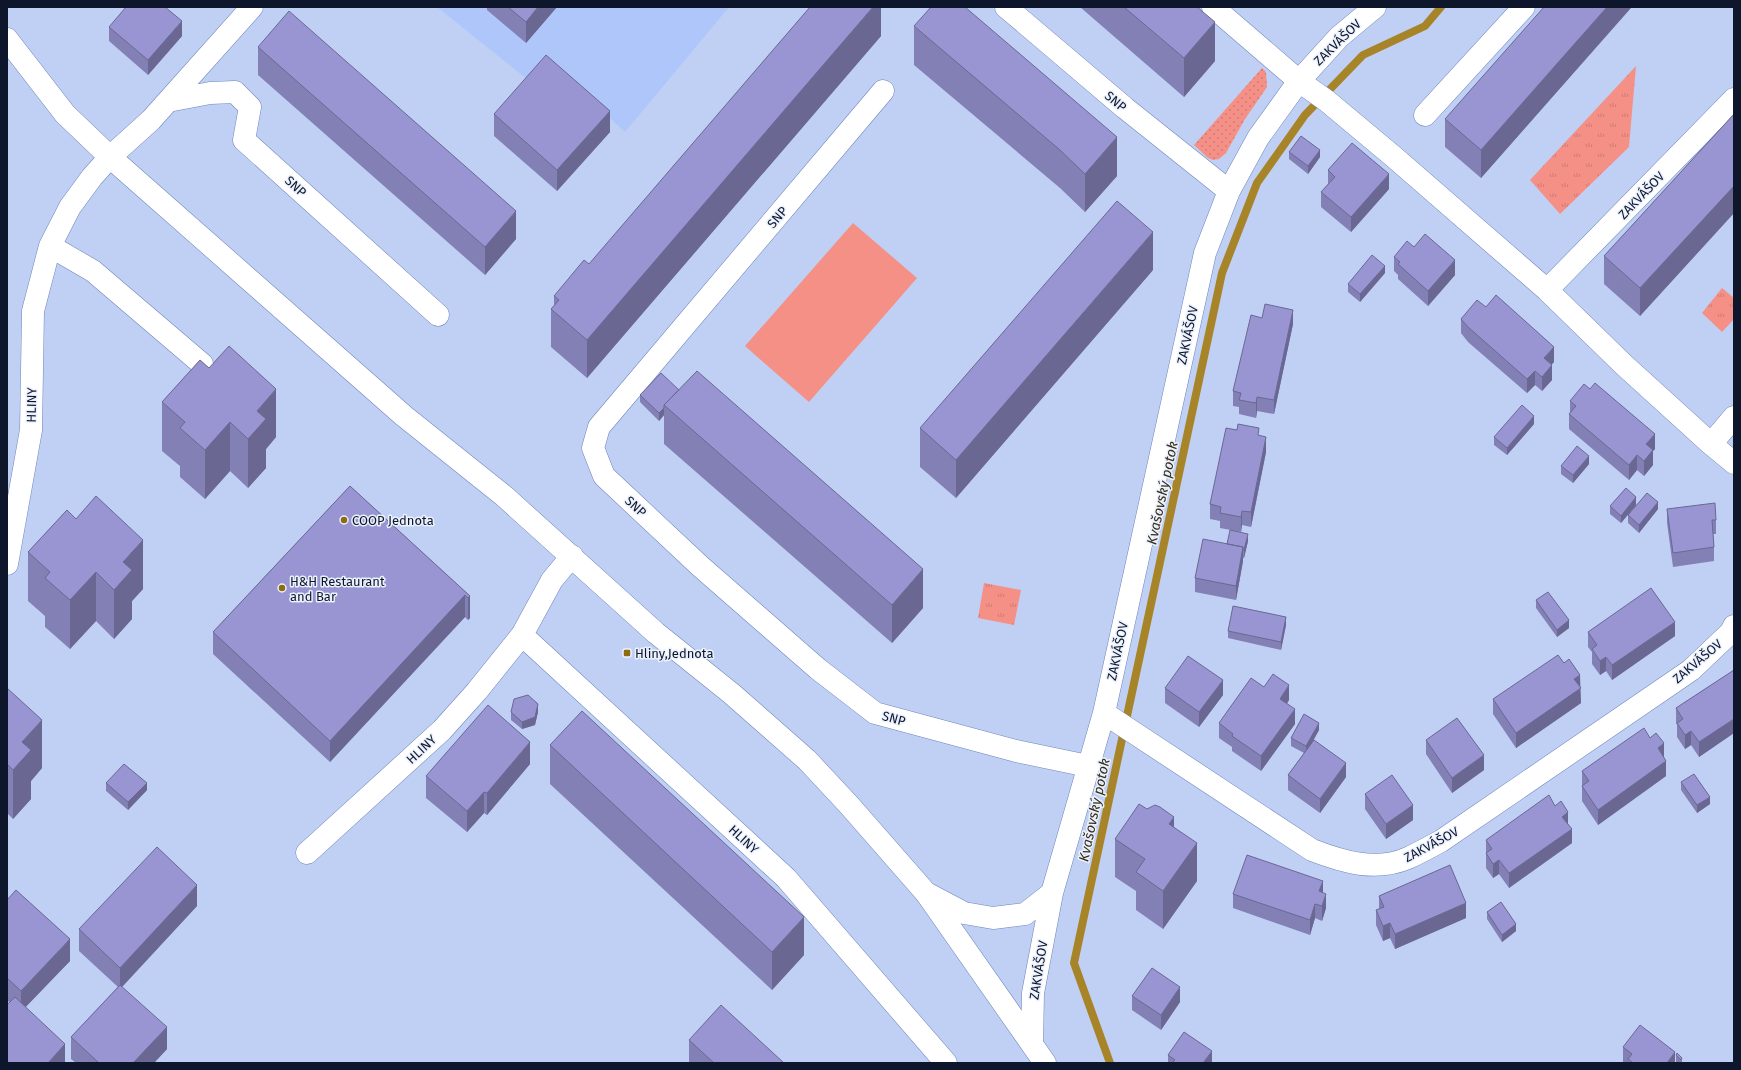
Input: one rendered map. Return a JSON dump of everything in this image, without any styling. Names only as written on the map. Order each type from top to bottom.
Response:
[{"type":"street","points":[[110,157],[151,120],[252,7]]},
{"type":"street","name":"SNP","points":[[1006,7],[1125,108],[1229,191]]},
{"type":"street","points":[[1213,7],[1299,81],[1322,97],[1394,157],[1548,290],[1624,365],[1734,464]]},
{"type":"street","name":"ZAKVÁŠOV","points":[[1032,1044],[1033,993],[1052,893],[1088,766],[1110,717],[1205,253],[1229,191],[1258,138],[1299,81],[1339,37],[1375,7]]},
{"type":"street","points":[[1425,115],[1524,7]]},
{"type":"street","points":[[7,39],[65,114],[110,157],[404,416],[504,496],[656,633],[732,694],[807,760],[849,805],[926,893],[1045,1063]]},
{"type":"street","name":"SNP","points":[[883,91],[599,427],[593,448],[604,476],[706,571],[818,669],[875,713],[1016,751],[1088,766]]},
{"type":"street","name":"SNP","points":[[168,101],[210,93],[235,92],[250,107],[244,140],[438,315]]},
{"type":"street","name":"ZAKVÁŠOV","points":[[1548,290],[1734,99]]},
{"type":"street","name":"HLINY","points":[[7,564],[31,430],[33,311],[50,246],[70,207],[110,157]]},
{"type":"street","points":[[50,246],[93,272],[202,364]]},
{"type":"street","points":[[1711,444],[1734,417]]},
{"type":"street","name":"HLINY","points":[[307,853],[442,730],[477,691],[522,635],[552,580],[572,556]]},
{"type":"street","name":"ZAKVÁŠOV","points":[[1110,717],[1312,850],[1348,862],[1367,865],[1387,864],[1407,858],[1441,841],[1691,670],[1730,632],[1734,626]]},
{"type":"street","name":"HLINY","points":[[522,635],[786,878],[946,1063]]},
{"type":"street","points":[[926,893],[964,913],[993,918],[1026,914],[1052,893]]},
{"type":"shaded area","points":[[437,7],[729,7],[625,132],[546,59],[528,80]]},
{"type":"green space","points":[[1636,66],[1629,147],[1560,214],[1530,180]]},
{"type":"green space","points":[[1262,68],[1266,72],[1267,87],[1245,119],[1226,153],[1219,159],[1213,160],[1208,158],[1194,145]]},
{"type":"green space","points":[[853,223],[917,278],[809,402],[745,346]]},
{"type":"green space","points":[[1722,288],[1734,298],[1734,319],[1722,332],[1702,313]]},
{"type":"green space","points":[[984,583],[1021,590],[1014,625],[978,618]]},
{"type":"building","points":[[126,7],[165,7],[182,21],[148,60],[109,27]]},
{"type":"building","points":[[508,7],[538,7],[526,22]]},
{"type":"building","points":[[810,7],[873,7],[587,340],[551,309],[559,300],[554,296],[584,260],[589,264]]},
{"type":"building","points":[[931,7],[965,7],[1117,137],[1085,174],[1060,150],[914,26]]},
{"type":"building","points":[[1124,7],[1197,7],[1215,22],[1184,58]]},
{"type":"building","points":[[1544,7],[1607,7],[1481,150],[1445,119]]},
{"type":"building","points":[[289,11],[516,211],[485,247],[258,47]]},
{"type":"building","points":[[546,55],[610,111],[557,170],[494,114]]},
{"type":"building","points":[[1734,114],[1734,186],[1640,288],[1604,256]]},
{"type":"building","points":[[1301,136],[1320,150],[1308,166],[1289,152]]},
{"type":"building","points":[[1352,143],[1389,174],[1351,217],[1321,192],[1335,177],[1328,170]]},
{"type":"building","points":[[1117,201],[1153,232],[956,460],[920,428]]},
{"type":"building","points":[[1425,234],[1455,260],[1428,291],[1398,264],[1400,262],[1394,257],[1407,241],[1414,247]]},
{"type":"building","points":[[1372,255],[1385,266],[1360,294],[1348,284]]},
{"type":"building","points":[[1496,295],[1554,347],[1544,358],[1552,365],[1542,377],[1535,371],[1527,379],[1468,327],[1461,319],[1477,300],[1486,307]]},
{"type":"building","points":[[1265,304],[1293,310],[1274,400],[1257,397],[1256,403],[1239,400],[1241,393],[1233,391],[1251,315],[1262,318]]},
{"type":"building","points":[[229,346],[276,389],[257,411],[266,419],[248,439],[230,422],[205,450],[180,428],[185,422],[162,402],[200,360],[209,368]]},
{"type":"building","points":[[697,371],[923,569],[892,605],[664,405]]},
{"type":"building","points":[[661,373],[679,390],[664,405],[664,408],[659,413],[640,395]]},
{"type":"building","points":[[1595,383],[1655,434],[1646,444],[1653,450],[1644,461],[1637,455],[1629,465],[1569,414],[1576,406],[1570,401],[1584,384],[1590,389]]},
{"type":"building","points":[[1522,405],[1534,416],[1507,448],[1494,437]]},
{"type":"building","points":[[1238,424],[1259,428],[1258,435],[1266,437],[1251,512],[1242,511],[1241,517],[1220,513],[1221,507],[1210,504],[1226,428],[1237,430]]},
{"type":"building","points":[[1577,446],[1589,456],[1573,475],[1561,466]]},
{"type":"building","points":[[350,486],[470,596],[468,598],[465,595],[330,741],[213,632]]},
{"type":"building","points":[[1626,488],[1636,497],[1621,516],[1610,506]]},
{"type":"building","points":[[1647,493],[1658,502],[1639,525],[1628,515]]},
{"type":"building","points":[[96,496],[143,540],[123,562],[132,570],[114,590],[96,572],[70,600],[45,578],[50,572],[28,552],[67,510],[76,519]]},
{"type":"building","points":[[1715,503],[1716,520],[1712,520],[1714,547],[1673,553],[1667,509]]},
{"type":"building","points":[[1230,530],[1248,534],[1244,550],[1243,547],[1227,544]]},
{"type":"building","points":[[1203,539],[1243,547],[1236,586],[1195,578]]},
{"type":"building","points":[[1651,588],[1675,622],[1612,665],[1606,657],[1600,661],[1592,649],[1597,645],[1588,632]]},
{"type":"building","points":[[1548,592],[1569,620],[1557,630],[1536,600]]},
{"type":"building","points":[[1233,606],[1286,617],[1281,642],[1228,631]]},
{"type":"building","points":[[1558,655],[1564,663],[1569,659],[1580,675],[1574,679],[1581,688],[1516,733],[1493,699]]},
{"type":"building","points":[[1188,656],[1223,680],[1199,712],[1165,688]]},
{"type":"building","points":[[1734,670],[1734,719],[1699,742],[1691,731],[1685,735],[1677,723],[1683,719],[1676,708]]},
{"type":"building","points":[[1273,674],[1289,685],[1280,699],[1295,709],[1261,756],[1232,736],[1233,734],[1219,723],[1251,678],[1264,687]]},
{"type":"building","points":[[7,688],[42,720],[22,742],[31,750],[13,770],[7,764]]},
{"type":"building","points":[[528,695],[538,704],[535,717],[522,722],[511,712],[514,699]]},
{"type":"building","points":[[488,705],[530,742],[487,793],[484,792],[467,811],[426,776]]},
{"type":"building","points":[[582,711],[804,917],[772,952],[550,745]]},
{"type":"building","points":[[1304,714],[1319,723],[1306,746],[1291,738]]},
{"type":"building","points":[[1457,718],[1484,755],[1452,778],[1426,740]]},
{"type":"building","points":[[1644,728],[1650,738],[1656,733],[1664,743],[1658,748],[1666,761],[1598,810],[1582,786],[1589,781],[1582,771]]},
{"type":"building","points":[[1314,740],[1346,763],[1320,799],[1288,775]]},
{"type":"building","points":[[124,764],[147,783],[128,802],[106,783]]},
{"type":"building","points":[[1694,774],[1710,797],[1697,805],[1681,782]]},
{"type":"building","points":[[1392,775],[1413,805],[1386,824],[1365,794]]},
{"type":"building","points":[[1549,795],[1555,806],[1561,801],[1568,812],[1562,817],[1572,829],[1509,873],[1499,860],[1493,864],[1486,853],[1492,849],[1486,840]]},
{"type":"building","points":[[1139,804],[1147,809],[1155,805],[1160,807],[1174,817],[1169,824],[1197,843],[1163,891],[1136,872],[1145,859],[1115,839]]},
{"type":"building","points":[[157,847],[197,885],[120,968],[79,929]]},
{"type":"building","points":[[1247,855],[1323,881],[1319,891],[1326,894],[1322,906],[1315,904],[1310,920],[1233,894]]},
{"type":"building","points":[[1450,865],[1466,903],[1395,934],[1390,923],[1383,926],[1376,910],[1384,907],[1379,896]]},
{"type":"building","points":[[16,890],[70,939],[21,991],[7,978],[7,900]]},
{"type":"building","points":[[1501,902],[1516,924],[1502,935],[1487,912]]},
{"type":"building","points":[[1152,968],[1180,987],[1161,1015],[1132,996]]},
{"type":"building","points":[[120,985],[167,1027],[133,1063],[99,1063],[71,1037]]},
{"type":"building","points":[[15,997],[65,1044],[48,1063],[7,1063],[7,1005]]},
{"type":"building","points":[[721,1005],[784,1063],[714,1063],[689,1040]]},
{"type":"building","points":[[1640,1025],[1675,1052],[1667,1063],[1633,1063],[1628,1059],[1632,1054],[1623,1047]]},
{"type":"building","points":[[1184,1032],[1212,1051],[1203,1063],[1172,1063],[1175,1060],[1168,1055]]},
{"type":"building","points":[[1677,1053],[1682,1058],[1681,1060],[1676,1055]]},
{"type":"waterway","name":"Kvašovský potok","points":[[1110,1063],[1074,963],[1222,273],[1257,183],[1305,115],[1363,55],[1425,26],[1441,7]]},
{"type":"place","name":"COOP Jednota","points":[[344,520]]},
{"type":"place","name":"H&H Restaurant and Bar","points":[[282,588]]},
{"type":"place","name":"Hliny,Jednota","points":[[627,653]]}]
